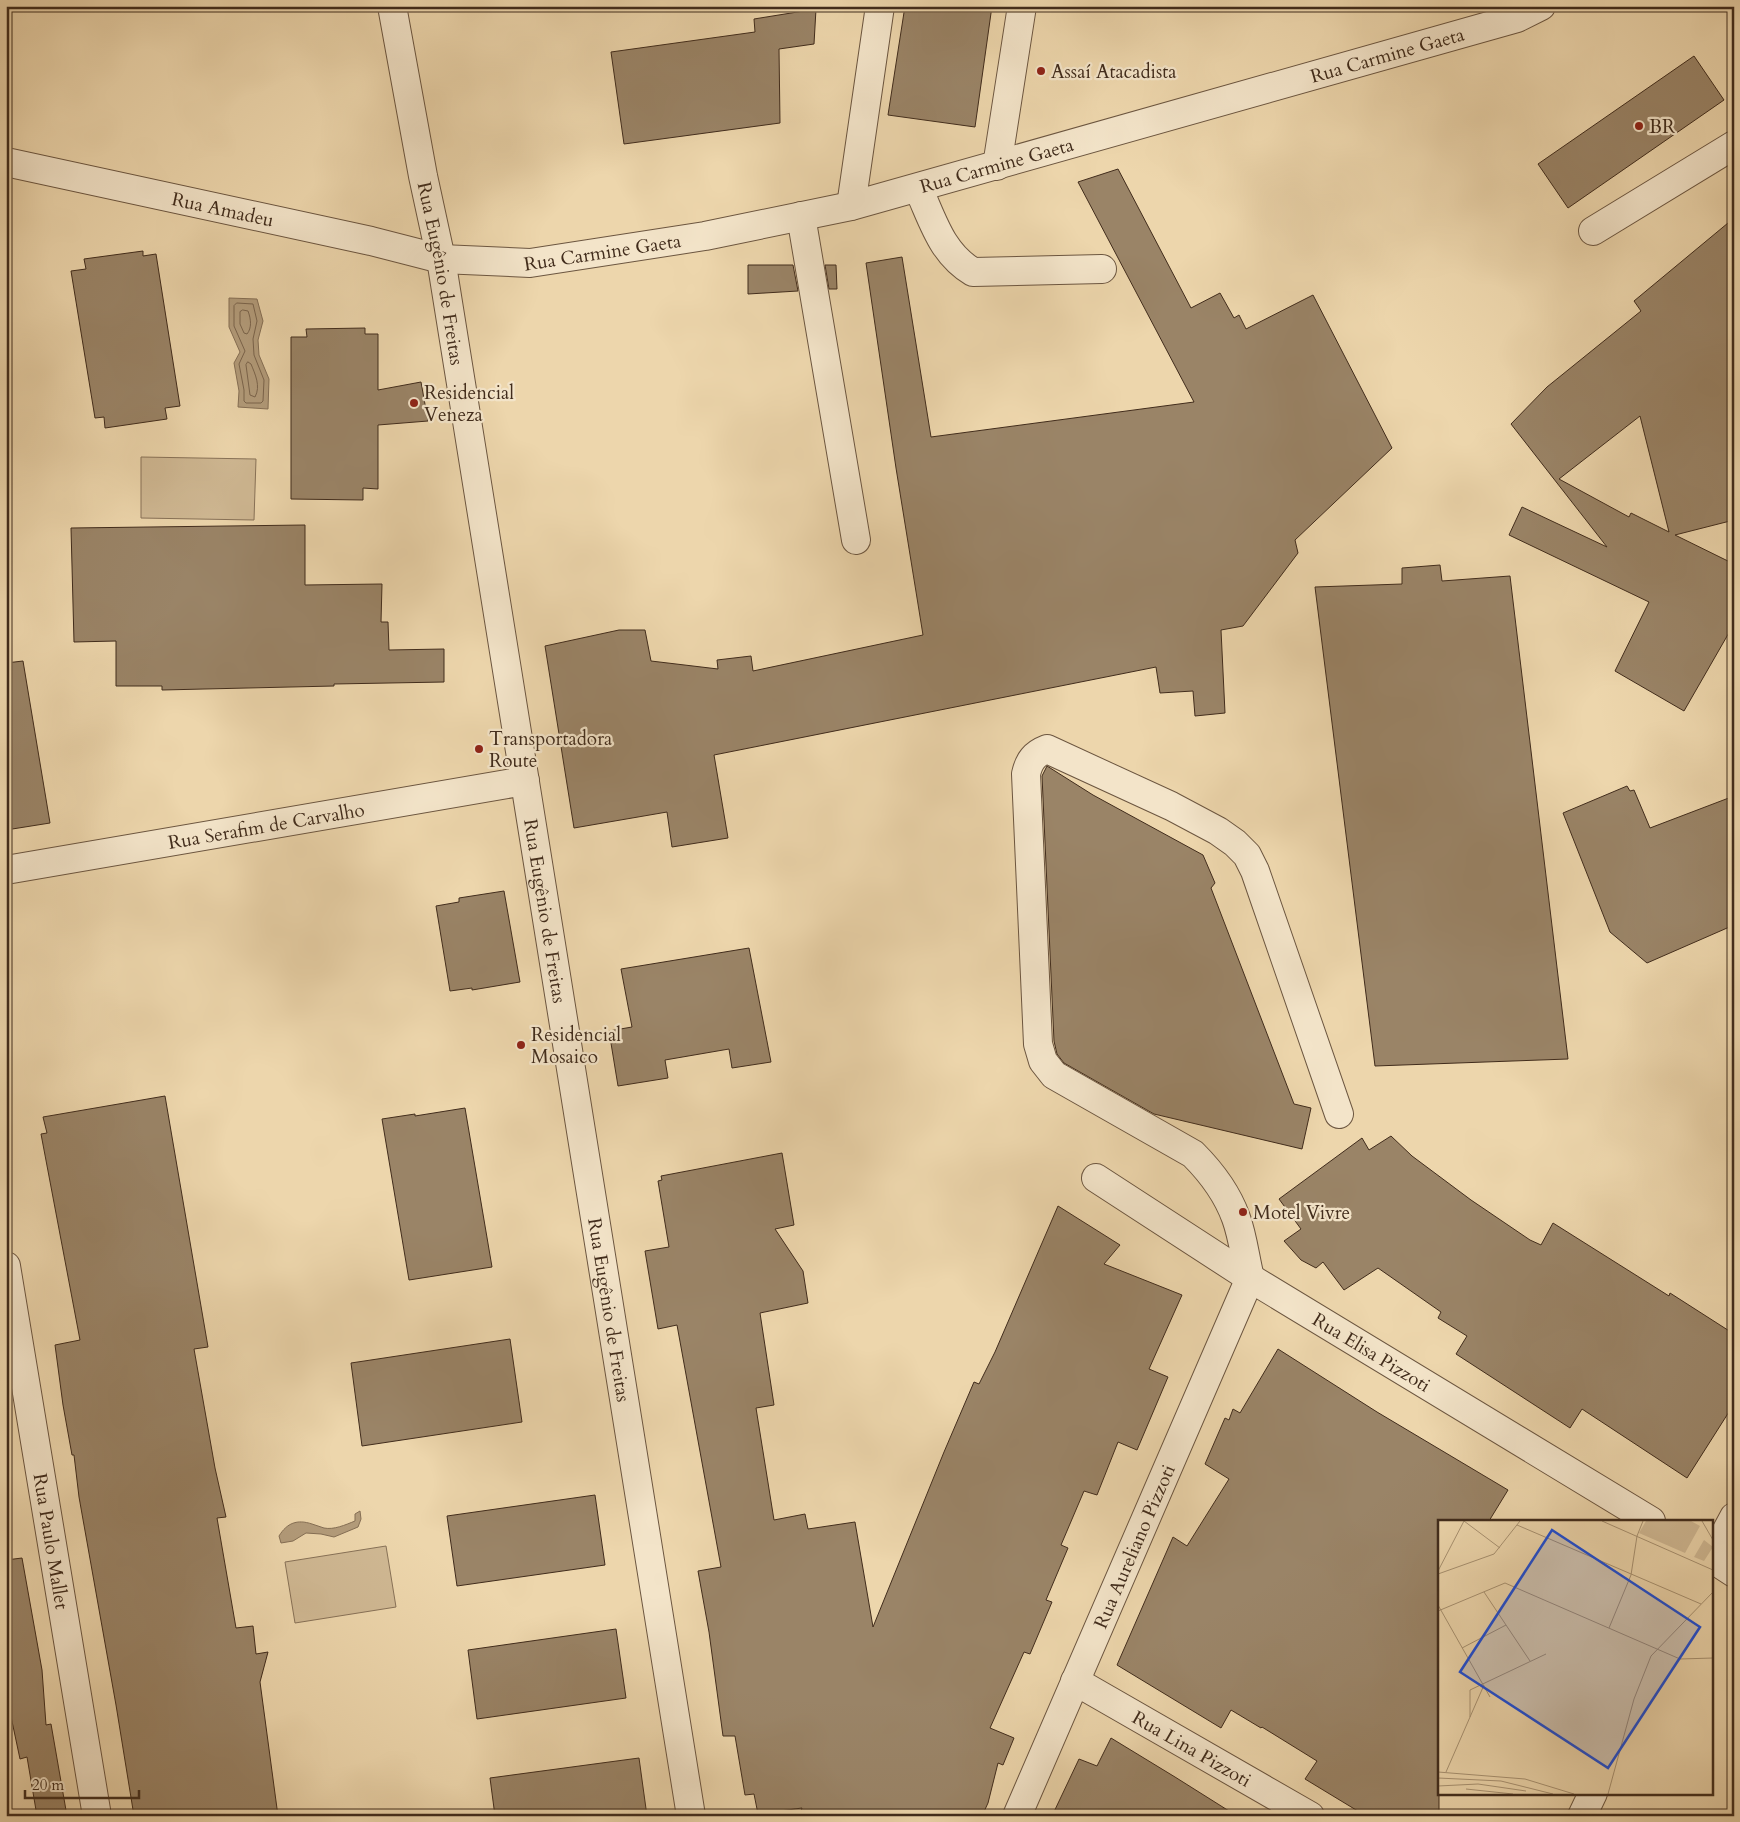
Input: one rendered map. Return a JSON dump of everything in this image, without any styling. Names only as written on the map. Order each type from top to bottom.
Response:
[{"type":"street","name":"Rua Eugênio de Freitas","points":[[392,6],[423,176],[441,259],[691,1816]]},
{"type":"street","points":[[852,206],[880,6]]},
{"type":"street","points":[[997,166],[1022,6]]},
{"type":"street","name":"Rua Carmine Gaeta","points":[[441,259],[530,263],[705,236],[852,206],[1508,21],[1540,6]]},
{"type":"street","points":[[1593,231],[1734,145]]},
{"type":"street","name":"Rua Amadeu","points":[[6,162],[371,241],[441,259]]},
{"type":"street","points":[[918,188],[940,237],[949,252],[961,264],[973,272],[1102,268]]},
{"type":"street","points":[[802,216],[856,540]]},
{"type":"street","points":[[1250,1278],[1236,1218],[1222,1188],[1208,1169],[1193,1154],[1054,1075],[1043,1061],[1038,1044],[1026,774],[1034,757],[1047,749],[1171,806],[1226,836],[1247,856],[1255,871],[1340,1114]]},
{"type":"street","name":"Rua Serafim de Carvalho","points":[[6,870],[525,781]]},
{"type":"street","name":"Rua Elisa Pizzoti","points":[[1096,1178],[1250,1278],[1649,1520]]},
{"type":"street","name":"Rua Paulo Mallet","points":[[6,1266],[97,1816]]},
{"type":"street","name":"Rua Aureliano Pizzoti","points":[[1017,1816],[1250,1278]]},
{"type":"street","name":"Rua Lina Pizzoti","points":[[1075,1681],[1310,1816]]},
{"type":"street","points":[[1582,1816],[1593,1794]]},
{"type":"shaded area","points":[[141,457],[256,459],[254,520],[141,518]]},
{"type":"shaded area","points":[[386,1546],[396,1607],[295,1623],[285,1562]]},
{"type":"water","points":[[229,298],[257,299],[263,321],[258,340],[259,355],[269,379],[268,409],[238,407],[239,391],[234,363],[240,352],[229,327]]},
{"type":"water","points":[[360,1511],[361,1519],[358,1527],[334,1537],[306,1533],[293,1541],[281,1543],[279,1536],[285,1528],[293,1523],[302,1522],[324,1528],[336,1528],[355,1521],[355,1514]]},
{"type":"building","points":[[905,6],[992,6],[975,127],[888,115]]},
{"type":"building","points":[[816,9],[814,44],[779,49],[780,123],[624,144],[611,52],[755,32],[754,19]]},
{"type":"building","name":"BR","points":[[1694,56],[1724,100],[1568,208],[1538,164]]},
{"type":"building","points":[[1118,169],[1191,308],[1220,293],[1234,318],[1239,315],[1246,329],[1313,295],[1392,448],[1295,540],[1298,553],[1243,626],[1221,630],[1225,713],[1195,716],[1193,691],[1160,693],[1156,667],[714,755],[728,838],[672,847],[667,812],[574,828],[545,646],[619,630],[645,630],[651,661],[718,669],[717,660],[751,656],[753,671],[923,635],[866,263],[902,257],[931,437],[1194,402],[1078,182]]},
{"type":"building","points":[[1734,218],[1734,520],[1675,535],[1734,564],[1734,624],[1684,711],[1615,671],[1649,602],[1509,535],[1522,507],[1607,547],[1511,424],[1547,387],[1641,311],[1634,301]],"holes":[[[1640,416],[1669,532],[1631,513],[1629,517],[1559,479]]]},
{"type":"building","points":[[143,251],[143,256],[156,254],[180,406],[165,408],[167,419],[105,428],[104,417],[95,418],[71,271],[86,269],[84,259]]},
{"type":"building","points":[[748,265],[793,265],[798,291],[748,294]]},
{"type":"building","points":[[825,265],[836,265],[837,289],[829,289]]},
{"type":"building","points":[[365,328],[365,334],[378,334],[378,390],[421,382],[428,421],[378,425],[378,489],[363,488],[363,500],[291,499],[291,337],[307,337],[306,329]]},
{"type":"building","points":[[305,525],[305,585],[382,584],[381,622],[388,622],[389,650],[444,649],[444,682],[162,690],[162,686],[116,686],[116,641],[74,642],[71,528]]},
{"type":"building","points":[[1440,565],[1442,581],[1510,576],[1568,1059],[1375,1066],[1315,587],[1402,584],[1402,568]]},
{"type":"building","points":[[23,661],[50,823],[6,830],[6,663]]},
{"type":"building","points":[[1047,766],[1093,795],[1203,855],[1215,883],[1211,888],[1294,1104],[1311,1108],[1302,1149],[1154,1114],[1064,1063],[1057,1054],[1054,1041],[1042,776]]},
{"type":"building","points":[[1627,786],[1630,791],[1634,790],[1650,828],[1734,796],[1734,925],[1647,963],[1610,932],[1563,813]]},
{"type":"building","points":[[504,891],[520,982],[472,990],[472,988],[450,991],[436,906],[459,902],[459,898]]},
{"type":"building","points":[[749,948],[771,1062],[732,1068],[729,1049],[665,1060],[668,1078],[618,1086],[609,1031],[632,1027],[621,969]]},
{"type":"building","points":[[165,1096],[208,1347],[194,1349],[215,1468],[226,1517],[217,1518],[236,1628],[253,1626],[256,1654],[268,1652],[260,1682],[278,1816],[134,1816],[79,1497],[74,1455],[72,1455],[63,1405],[55,1345],[80,1340],[41,1134],[47,1133],[43,1117]]},
{"type":"building","points":[[465,1108],[492,1267],[409,1280],[382,1119]]},
{"type":"building","points":[[1391,1136],[1412,1156],[1471,1200],[1530,1240],[1541,1245],[1553,1223],[1669,1296],[1670,1293],[1734,1334],[1734,1404],[1687,1478],[1582,1409],[1570,1428],[1456,1354],[1467,1336],[1438,1318],[1441,1312],[1378,1268],[1344,1290],[1323,1262],[1316,1268],[1301,1260],[1284,1241],[1301,1229],[1279,1199],[1362,1138],[1369,1150]]},
{"type":"building","points":[[782,1153],[794,1225],[775,1229],[803,1271],[808,1303],[760,1313],[774,1405],[756,1408],[774,1520],[805,1514],[808,1529],[855,1522],[873,1627],[974,1382],[979,1384],[995,1352],[1058,1206],[1120,1245],[1104,1264],[1182,1295],[1149,1369],[1168,1377],[1137,1450],[1118,1442],[1097,1495],[1084,1491],[1061,1545],[1068,1548],[1046,1600],[1052,1602],[1030,1654],[1024,1652],[990,1728],[1014,1738],[1003,1765],[998,1763],[988,1803],[982,1816],[799,1816],[802,1808],[758,1814],[754,1794],[745,1795],[735,1736],[723,1736],[709,1632],[698,1571],[721,1567],[677,1325],[658,1329],[645,1251],[669,1247],[658,1181],[662,1180],[661,1176]]},
{"type":"building","points":[[510,1339],[522,1422],[362,1446],[351,1363]]},
{"type":"building","points":[[1278,1349],[1377,1412],[1508,1490],[1490,1520],[1438,1520],[1439,1816],[1366,1816],[1305,1779],[1317,1761],[1262,1727],[1231,1710],[1221,1728],[1117,1665],[1173,1537],[1187,1546],[1229,1479],[1205,1464],[1225,1418],[1229,1420],[1233,1409],[1240,1413]]},
{"type":"building","points":[[595,1495],[605,1565],[457,1586],[447,1516]]},
{"type":"building","points":[[22,1558],[42,1670],[46,1725],[51,1724],[67,1816],[37,1816],[27,1757],[20,1759],[6,1693],[6,1560]]},
{"type":"building","points":[[616,1629],[626,1698],[477,1719],[468,1650]]},
{"type":"building","points":[[1111,1738],[1237,1816],[1052,1816],[1079,1759],[1097,1766]]},
{"type":"building","points":[[639,1758],[647,1816],[495,1816],[490,1778]]},
{"type":"place","name":"Assaí Atacadista","points":[[1041,71]]},
{"type":"place","name":"BR","points":[[1639,126]]},
{"type":"place","name":"Residencial Veneza","points":[[414,403]]},
{"type":"place","name":"Transportadora Route","points":[[479,749]]},
{"type":"place","name":"Residencial Mosaico","points":[[521,1045]]},
{"type":"place","name":"Motel Vivre","points":[[1243,1212]]}]
